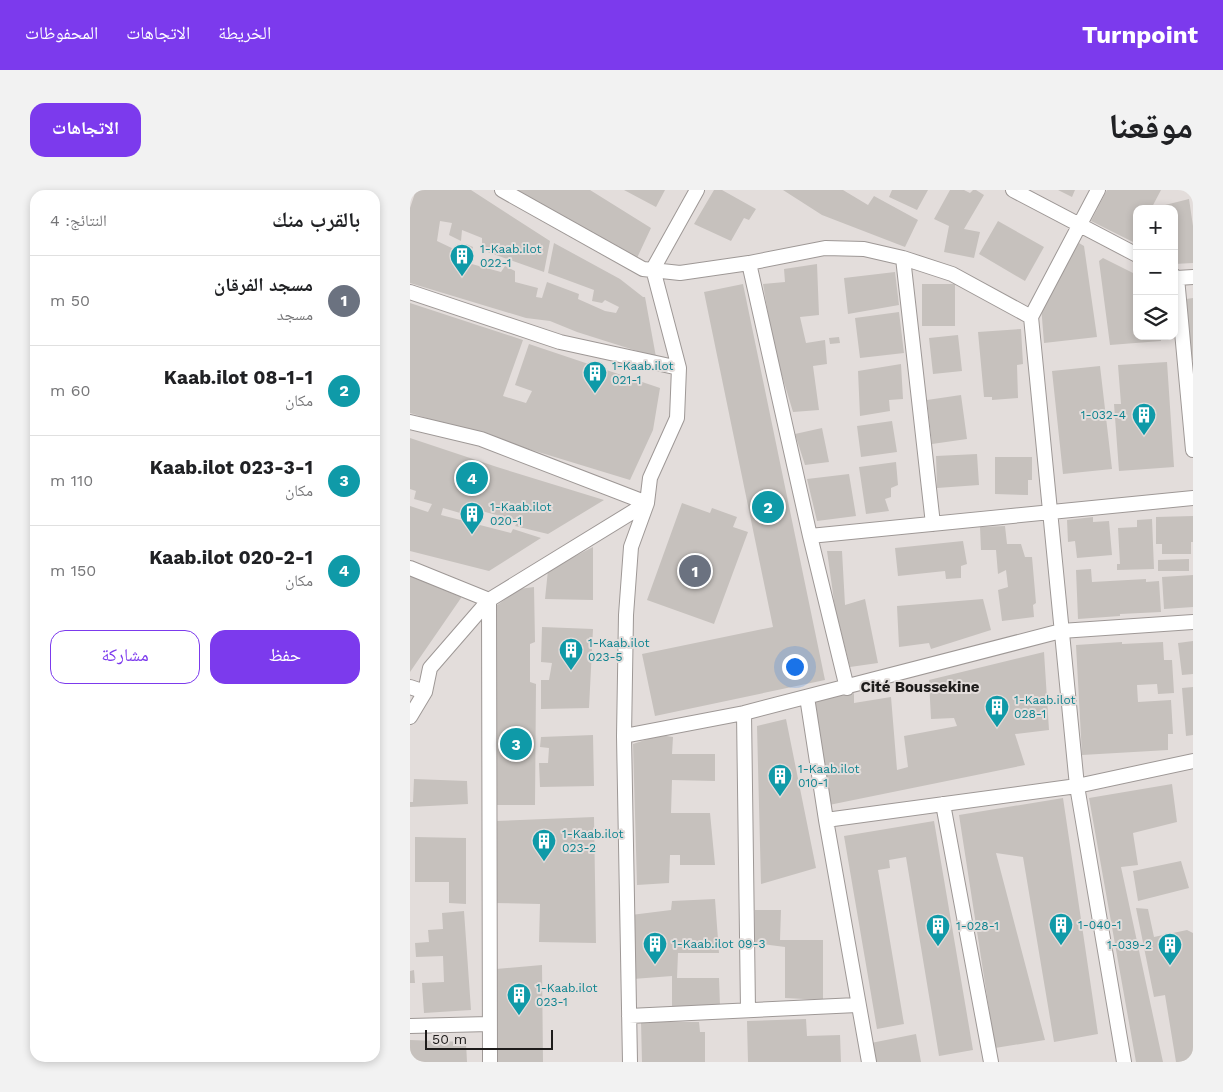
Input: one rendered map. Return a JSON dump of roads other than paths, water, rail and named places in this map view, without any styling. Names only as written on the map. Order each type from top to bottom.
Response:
[{"type":"street","points":[[502,190],[643,269],[680,273],[749,263],[825,248],[864,249],[903,258],[952,274],[1031,317]]},
{"type":"street","points":[[630,1062],[624,736],[626,615],[631,546],[647,504],[650,478],[677,418],[679,368],[653,269],[697,190]]},
{"type":"street","points":[[1013,190],[1133,254]]},
{"type":"street","points":[[1098,190],[1031,317],[1077,786],[1124,1062]]},
{"type":"street","points":[[903,258],[933,524]]},
{"type":"street","points":[[749,263],[810,536],[847,688]]},
{"type":"street","points":[[1178,277],[1193,277]]},
{"type":"street","points":[[410,292],[560,342],[679,368]]},
{"type":"street","points":[[1178,295],[1193,450]]},
{"type":"street","points":[[410,422],[481,439],[647,504]]},
{"type":"street","points":[[810,536],[1193,498]]},
{"type":"street","points":[[410,717],[425,692],[430,668],[489,600],[647,504]]},
{"type":"street","points":[[410,568],[489,600]]},
{"type":"street","points":[[489,600],[490,1062]]},
{"type":"street","points":[[624,736],[744,713],[807,696],[847,688],[918,667],[1061,631],[1193,622]]},
{"type":"street","points":[[410,687],[425,692]]},
{"type":"street","points":[[807,696],[857,1005],[869,1062]]},
{"type":"street","points":[[744,713],[748,1010]]},
{"type":"street","points":[[826,820],[1077,786],[1193,761]]},
{"type":"street","points":[[942,804],[991,1062]]},
{"type":"street","points":[[629,1016],[857,1005]]},
{"type":"street","points":[[410,1026],[489,1024]]},
{"type":"place","name":"1-Kaab.ilot 022-1","points":[[462,277]]},
{"type":"place","name":"1-Kaab.ilot 021-1","points":[[595,394]]},
{"type":"place","name":"1-032-4","points":[[1144,436]]},
{"type":"place","name":"1-Kaab.ilot 020-2","points":[[472,478]]},
{"type":"place","name":"1-Kaab.ilot 08-1","points":[[768,507]]},
{"type":"place","name":"1-Kaab.ilot 020-1","points":[[472,535]]},
{"type":"place","name":"مسجد الفرقان","points":[[695,571]]},
{"type":"place","name":"1-Kaab.ilot 023-5","points":[[571,671]]},
{"type":"place","name":"1-Kaab.ilot 028-1","points":[[997,728]]},
{"type":"place","name":"1-Kaab.ilot 023-3","points":[[516,744]]},
{"type":"place","name":"1-Kaab.ilot 010-1","points":[[780,797]]},
{"type":"place","name":"1-Kaab.ilot 023-2","points":[[544,862]]},
{"type":"place","name":"1-040-1","points":[[1061,946]]},
{"type":"place","name":"1-028-1","points":[[938,947]]},
{"type":"place","name":"1-Kaab.ilot 09-3","points":[[655,965]]},
{"type":"place","name":"1-039-2","points":[[1170,966]]},
{"type":"place","name":"1-Kaab.ilot 023-1","points":[[519,1016]]},
{"type":"district","name":"Cité Boussekine","points":[[920,687]]}]
